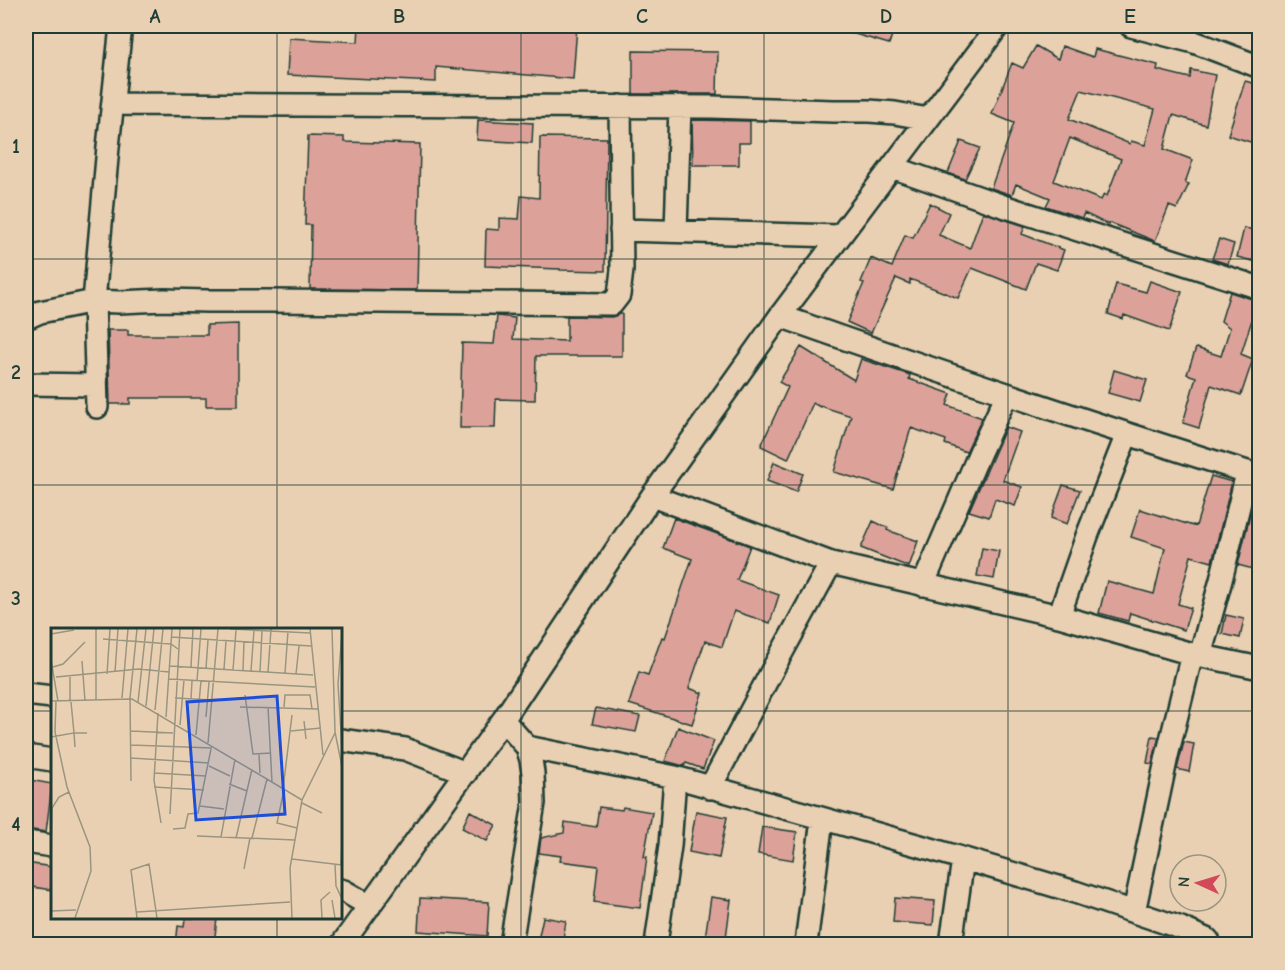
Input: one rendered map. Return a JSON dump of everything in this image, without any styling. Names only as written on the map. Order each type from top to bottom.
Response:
[{"type":"street","points":[[97,407],[94,301],[121,26]]},
{"type":"street","points":[[342,945],[503,720],[652,496],[780,316],[998,26]]},
{"type":"street","points":[[1131,26],[1194,42],[1260,67]]},
{"type":"street","points":[[113,104],[680,106],[869,111],[928,119]]},
{"type":"street","points":[[26,318],[40,312],[94,301],[269,300],[612,304],[619,295],[622,270],[620,106]]},
{"type":"street","points":[[676,231],[680,106]]},
{"type":"street","points":[[892,167],[1003,206],[1260,288]]},
{"type":"street","points":[[621,230],[840,236]]},
{"type":"street","points":[[780,316],[1007,394],[1253,474],[1196,655],[1165,767],[1134,912]]},
{"type":"street","points":[[26,384],[95,385]]},
{"type":"street","points":[[923,585],[1007,394]]},
{"type":"street","points":[[1059,616],[1127,434]]},
{"type":"street","points":[[652,496],[831,563],[1059,616],[1196,655],[1260,668]]},
{"type":"street","points":[[710,788],[831,563]]},
{"type":"street","points":[[26,693],[51,697]]},
{"type":"street","points":[[503,720],[527,747],[533,773],[534,802],[511,945]]},
{"type":"street","points":[[342,740],[405,749],[466,773]]},
{"type":"street","points":[[527,747],[675,777],[963,859],[1075,892],[1181,928],[1208,939],[1210,945]]},
{"type":"street","points":[[26,756],[51,760]]},
{"type":"street","points":[[656,945],[670,846],[675,777]]},
{"type":"street","points":[[806,945],[822,819]]},
{"type":"street","points":[[26,842],[51,846]]},
{"type":"street","points":[[951,945],[963,859]]},
{"type":"street","points":[[342,891],[370,906]]},
{"type":"building","points":[[359,26],[577,26],[573,79],[436,67],[436,82],[287,75],[289,38],[358,42]]},
{"type":"building","points":[[842,26],[895,26],[889,44],[841,30]]},
{"type":"building","points":[[1036,46],[1058,59],[1062,46],[1093,57],[1095,49],[1158,65],[1157,70],[1190,78],[1191,70],[1215,75],[1206,125],[1173,115],[1164,149],[1193,160],[1185,183],[1189,184],[1177,209],[1169,206],[1155,241],[1110,223],[1109,225],[1084,213],[1082,218],[1046,206],[1050,198],[1016,184],[1012,195],[991,188],[1014,123],[992,114],[1012,63],[1023,68]],"holes":[[[1081,90],[1155,109],[1145,145],[1131,141],[1130,144],[1069,119]],[[1070,138],[1121,159],[1107,196],[1104,194],[1101,200],[1054,181]]]},
{"type":"building","points":[[633,51],[718,52],[717,94],[633,94]]},
{"type":"building","points":[[1245,81],[1260,85],[1260,145],[1228,135]]},
{"type":"building","points":[[478,120],[533,123],[532,143],[477,140]]},
{"type":"building","points":[[692,120],[750,121],[750,143],[739,143],[739,165],[693,165]]},
{"type":"building","points":[[308,136],[344,137],[344,142],[420,144],[417,290],[310,289],[311,225],[305,225]]},
{"type":"building","points":[[540,137],[607,138],[605,271],[485,266],[486,229],[499,230],[499,218],[519,219],[521,196],[539,198]]},
{"type":"building","points":[[961,141],[980,148],[965,179],[948,173]]},
{"type":"building","points":[[930,203],[949,213],[939,235],[970,248],[983,212],[1025,226],[1022,234],[1064,250],[1057,270],[1036,263],[1026,289],[972,268],[958,298],[910,279],[910,284],[896,278],[871,333],[847,322],[864,283],[861,282],[871,258],[892,267],[905,235],[913,238]]},
{"type":"building","points":[[1244,228],[1260,231],[1253,261],[1237,257]]},
{"type":"building","points":[[1219,239],[1234,244],[1228,264],[1212,259]]},
{"type":"building","points":[[1150,281],[1182,292],[1169,331],[1124,315],[1123,319],[1108,314],[1116,284],[1146,292]]},
{"type":"building","points":[[1230,292],[1258,301],[1241,354],[1253,359],[1241,395],[1211,385],[1199,428],[1183,423],[1196,377],[1187,374],[1196,348],[1221,356],[1230,328],[1221,321]]},
{"type":"building","points":[[622,314],[622,356],[536,356],[535,400],[496,399],[495,428],[460,428],[462,343],[494,344],[497,316],[515,318],[513,339],[567,341],[567,316],[612,317]]},
{"type":"building","points":[[238,324],[238,406],[206,406],[206,398],[130,398],[130,404],[110,404],[108,330],[128,330],[128,335],[207,335],[207,325]]},
{"type":"building","points":[[801,347],[854,380],[861,359],[910,375],[909,379],[951,394],[947,405],[982,418],[966,452],[945,444],[946,440],[911,428],[893,489],[834,472],[851,416],[813,403],[788,459],[761,446],[788,387],[779,382]]},
{"type":"building","points":[[1114,370],[1147,380],[1140,402],[1108,393]]},
{"type":"building","points":[[1006,427],[1020,432],[1003,480],[1022,487],[1015,506],[995,499],[989,517],[969,511]]},
{"type":"building","points":[[774,462],[803,474],[796,492],[767,481]]},
{"type":"building","points":[[1211,476],[1232,482],[1212,562],[1191,556],[1178,604],[1191,608],[1184,630],[1130,613],[1128,621],[1099,613],[1107,581],[1154,594],[1165,548],[1131,537],[1140,509],[1196,526]]},
{"type":"building","points":[[1063,485],[1080,490],[1067,524],[1051,518]]},
{"type":"building","points":[[1256,490],[1260,491],[1260,571],[1238,565]]},
{"type":"building","points":[[674,518],[750,546],[737,580],[779,595],[770,623],[734,611],[722,647],[705,641],[689,688],[702,693],[692,724],[629,704],[639,672],[648,675],[662,637],[665,638],[692,559],[663,548]]},
{"type":"building","points":[[873,521],[888,528],[887,530],[918,541],[909,567],[861,548]]},
{"type":"building","points":[[982,548],[999,551],[994,579],[977,576]]},
{"type":"building","points":[[1226,615],[1244,619],[1240,638],[1222,634]]},
{"type":"building","points":[[596,708],[640,716],[636,732],[592,724]]},
{"type":"building","points":[[678,727],[714,741],[703,769],[686,763],[684,766],[665,761]]},
{"type":"building","points":[[1152,736],[1159,737],[1152,764],[1147,763]]},
{"type":"building","points":[[1184,742],[1194,744],[1189,772],[1177,769]]},
{"type":"building","points":[[30,780],[51,784],[46,832],[26,829]]},
{"type":"building","points":[[599,807],[622,810],[623,807],[652,812],[644,857],[647,857],[640,908],[594,902],[598,866],[560,861],[561,856],[539,853],[541,838],[564,833],[565,822],[596,827]]},
{"type":"building","points":[[470,811],[496,825],[487,841],[462,828]]},
{"type":"building","points":[[696,811],[727,817],[719,858],[689,852]]},
{"type":"building","points":[[762,827],[797,832],[793,860],[758,854]]},
{"type":"building","points":[[26,863],[51,867],[51,890],[26,886]]},
{"type":"building","points":[[711,897],[731,900],[725,945],[704,945]]},
{"type":"building","points":[[420,898],[489,902],[487,936],[418,931]]},
{"type":"building","points":[[895,898],[935,901],[933,925],[893,922]]},
{"type":"building","points":[[543,917],[566,921],[562,945],[537,945]]},
{"type":"building","points":[[185,919],[217,919],[214,945],[176,945],[178,926],[184,927]]}]
